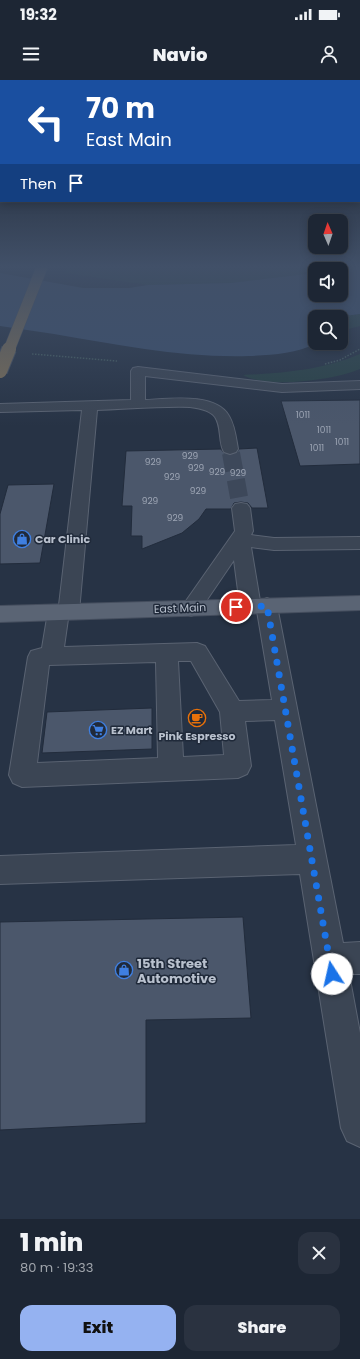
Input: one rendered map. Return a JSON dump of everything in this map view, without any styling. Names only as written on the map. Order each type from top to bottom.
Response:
[{"type":"highway","points":[[0,371],[21,320]]},
{"type":"main road","name":"East Main","points":[[0,614],[360,603]]},
{"type":"street","points":[[138,405],[138,371],[282,388],[360,385]]},
{"type":"street","points":[[0,408],[190,404],[212,407],[221,413],[224,418],[230,449]]},
{"type":"street","points":[[52,657],[63,612],[90,406]]},
{"type":"street","points":[[191,608],[240,539],[244,531],[241,508]]},
{"type":"street","points":[[240,539],[274,544],[360,543]]},
{"type":"street","points":[[240,539],[259,606],[285,710],[359,1118]]},
{"type":"street","points":[[197,652],[232,712],[238,766],[22,775],[39,657],[167,653],[197,652]]},
{"type":"street","points":[[167,653],[171,769]]},
{"type":"street","points":[[232,712],[285,710]]},
{"type":"street","points":[[0,870],[312,859]]},
{"type":"street","points":[[330,959],[360,958]]},
{"type":"green space","points":[[348,320],[360,320],[360,326],[348,329]]},
{"type":"green space","points":[[360,354],[360,369],[335,377],[302,381],[268,382],[243,375],[303,370],[332,364]]},
{"type":"water","points":[[0,320],[308,320],[308,347],[284,353],[258,356],[200,355],[152,350],[0,326]]},
{"type":"building","points":[[360,400],[360,464],[300,466],[281,401]]},
{"type":"building","points":[[257,448],[268,508],[252,508],[248,503],[241,502],[234,503],[231,509],[206,509],[199,519],[182,533],[142,549],[142,536],[131,536],[132,506],[122,506],[126,451],[221,449],[224,453],[230,455],[236,453],[239,449]]},
{"type":"building","name":"Car Clinic","points":[[54,484],[40,563],[0,564],[0,514],[8,485]]},
{"type":"building","name":"EZ Mart","points":[[152,708],[152,749],[42,753],[47,712]]},
{"type":"building","name":"15th Street Automotive","points":[[243,917],[251,1018],[146,1020],[146,1123],[0,1130],[0,922]]},
{"type":"tunnel","points":[[230,449],[231,454]]},
{"type":"tunnel","points":[[231,453],[241,508]]},
{"type":"place","name":"Car Clinic","points":[[22,539]]},
{"type":"place","name":"Pink Espresso","points":[[197,718]]},
{"type":"place","name":"EZ Mart","points":[[98,730]]},
{"type":"place","name":"15th Street Automotive","points":[[124,970]]},
{"type":"route","points":[[236,607],[267,606],[332,974]]}]
